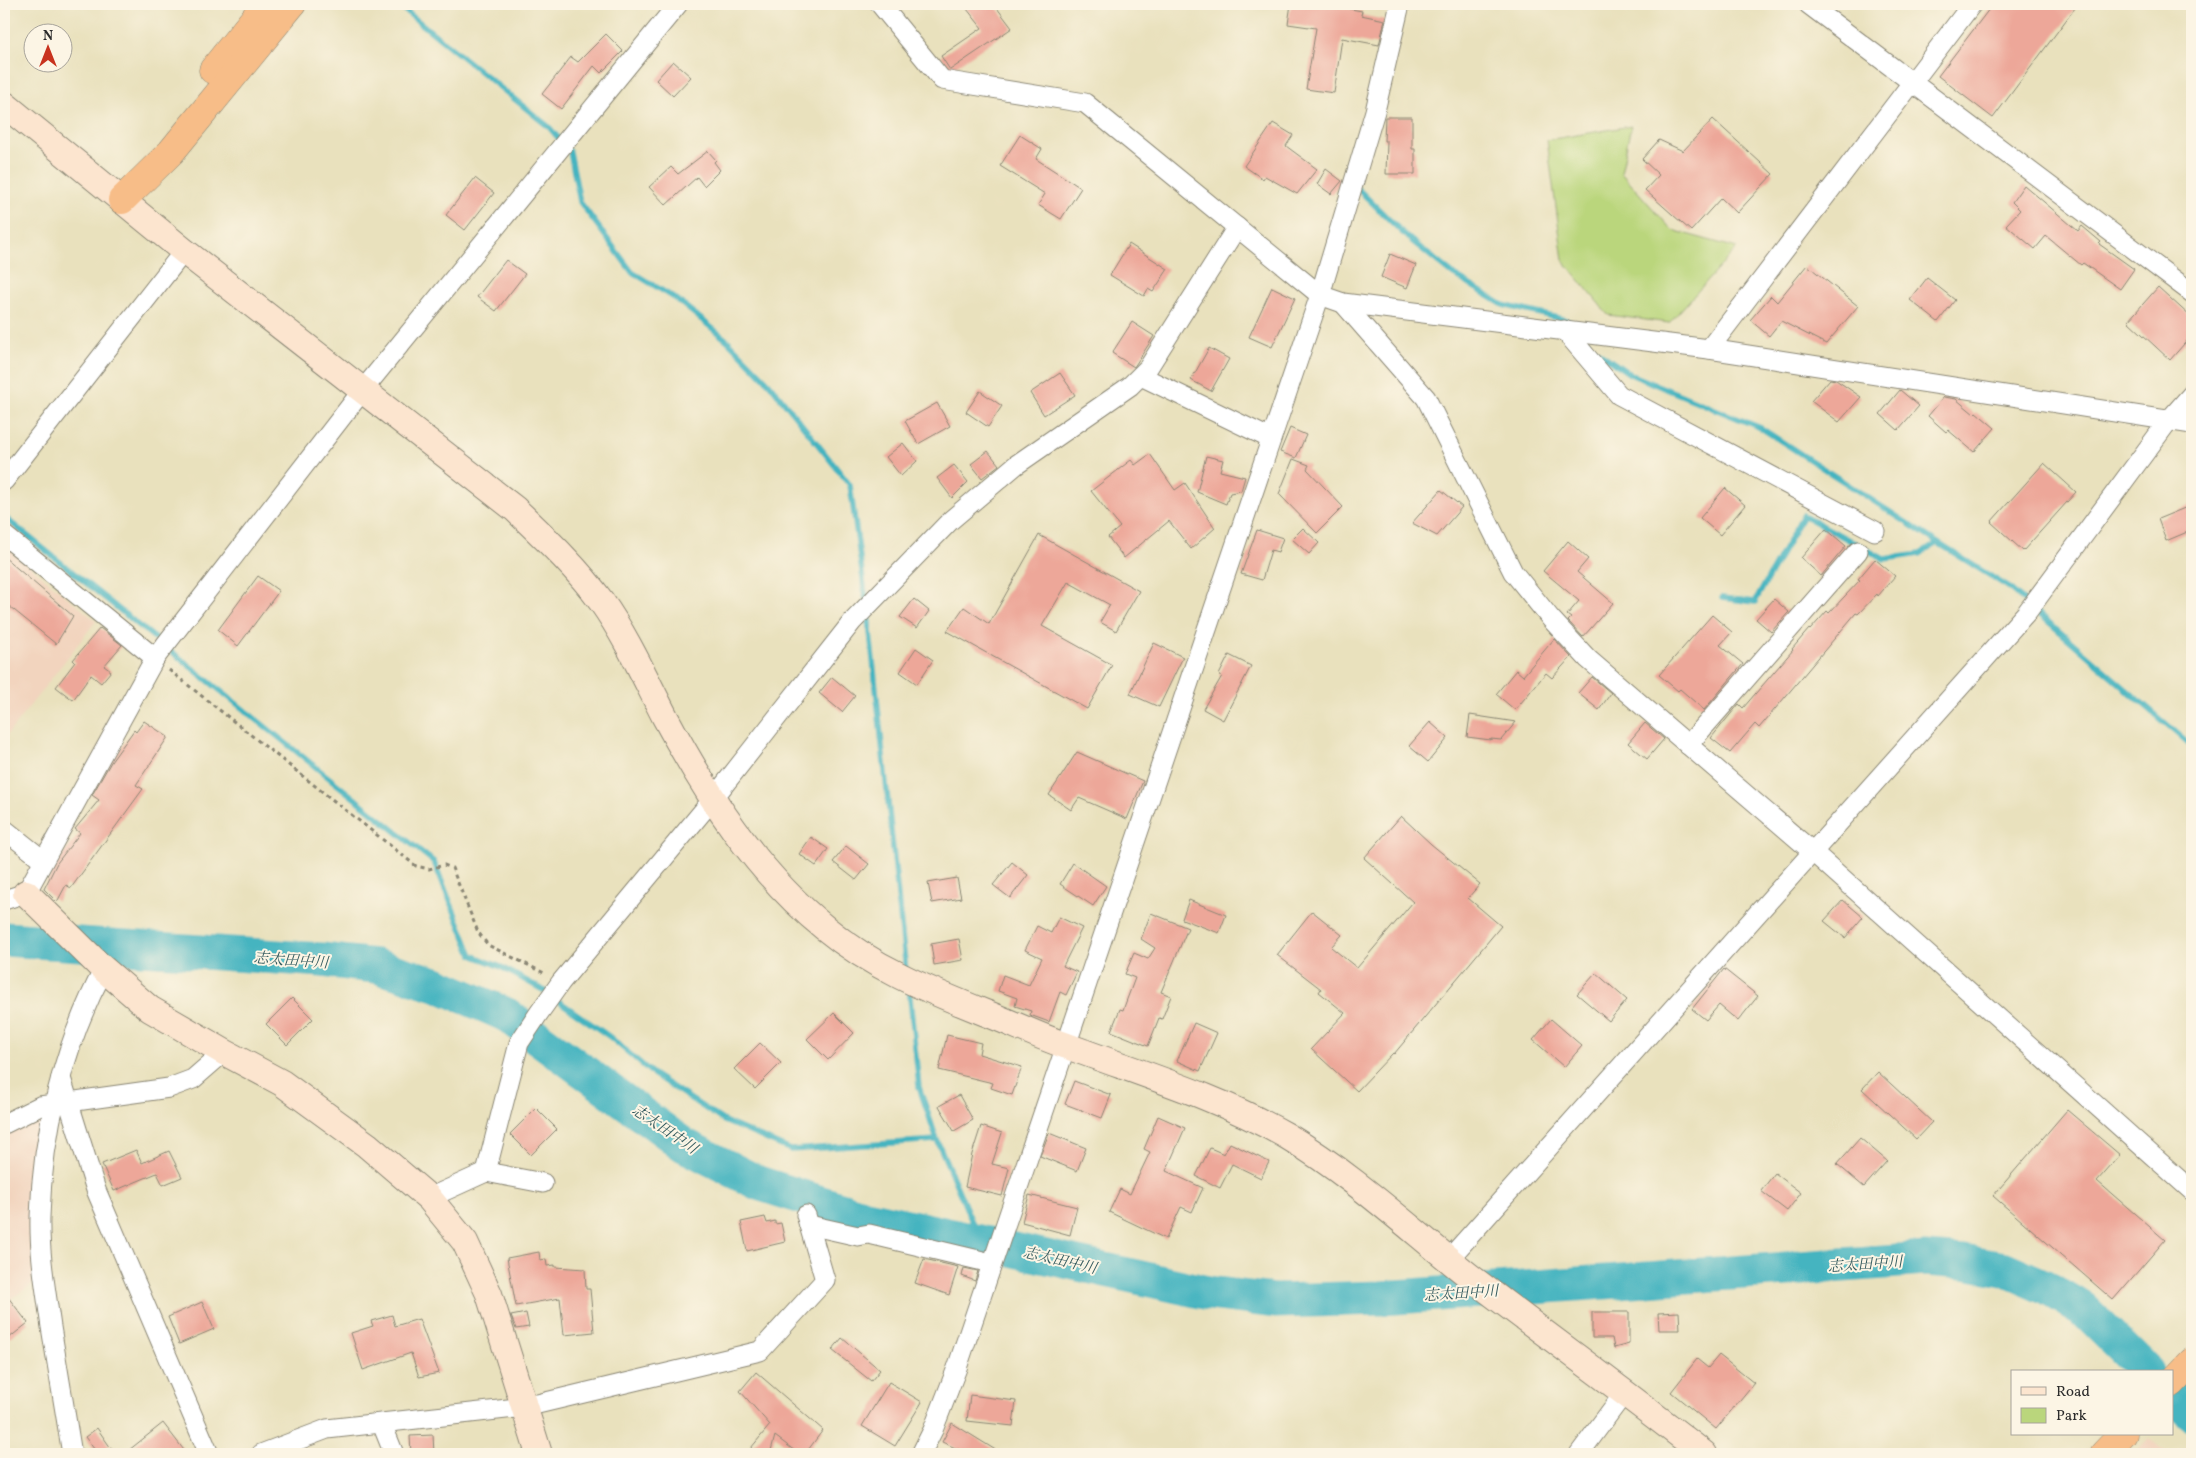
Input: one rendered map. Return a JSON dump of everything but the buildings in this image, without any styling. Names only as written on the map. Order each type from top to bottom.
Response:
[{"type":"highway","points":[[122,200],[157,141],[266,4]]},
{"type":"highway","points":[[122,200],[170,152],[292,4]]},
{"type":"highway","points":[[2104,1454],[2122,1436]]},
{"type":"street","points":[[539,1454],[489,1294],[465,1242],[430,1198],[367,1145],[282,1083],[150,1009],[101,967],[58,924],[15,896],[43,860],[155,658],[362,391],[678,4]]},
{"type":"street","points":[[880,4],[942,80],[1086,103],[1320,295],[1343,303],[1710,349],[2192,424]]},
{"type":"street","points":[[921,1454],[933,1430],[956,1368],[1320,295],[1375,111],[1400,4]]},
{"type":"street","points":[[1808,4],[2192,293]]},
{"type":"street","points":[[1710,349],[1972,4]]},
{"type":"street","points":[[4,104],[184,251],[515,509],[564,557],[602,602],[713,799],[774,880],[823,926],[864,958],[917,985],[1065,1046],[1216,1102],[1286,1136],[1348,1178],[1472,1278],[1625,1392],[1704,1454]]},
{"type":"street","points":[[486,1172],[519,1043],[550,997],[713,799],[852,622],[951,520],[1016,465],[1130,386],[1141,376],[1148,368],[1237,227]]},
{"type":"street","points":[[4,482],[184,251]]},
{"type":"street","points":[[1343,303],[1426,398],[1513,572],[1551,619],[1588,659],[1814,853],[2192,1191]]},
{"type":"street","points":[[1567,331],[1619,395],[1876,531]]},
{"type":"street","points":[[1141,376],[1271,438]]},
{"type":"street","points":[[1449,1259],[1814,853],[2031,607],[2169,420],[2192,394]]},
{"type":"street","points":[[4,535],[155,658]]},
{"type":"street","points":[[1688,745],[1858,551]]},
{"type":"street","points":[[4,829],[43,860]]},
{"type":"street","points":[[72,1454],[43,1276],[40,1218],[44,1163],[61,1103],[61,1077],[85,1003],[101,967]]},
{"type":"street","points":[[4,1124],[40,1106],[169,1088],[193,1079],[224,1052]]},
{"type":"street","points":[[61,1103],[208,1454]]},
{"type":"street","points":[[430,1198],[486,1172],[543,1183]]},
{"type":"street","points":[[268,1453],[327,1429],[524,1407],[760,1351],[825,1280],[807,1220],[858,1236],[869,1234],[993,1260]]},
{"type":"street","points":[[1579,1454],[1625,1392]]},
{"type":"street","points":[[382,1424],[394,1454]]},
{"type":"path","points":[[155,658],[416,866],[429,869],[444,865],[452,868],[478,932],[488,945],[550,997]]},
{"type":"shaded area","points":[[4,545],[96,621],[4,739]]},
{"type":"shaded area","points":[[42,1115],[33,1180],[35,1283],[4,1303],[4,1134]]},
{"type":"shaded area","points":[[2149,1438],[2167,1454],[2134,1454]]},
{"type":"green space","points":[[1631,126],[1621,173],[1672,230],[1737,248],[1669,323],[1608,315],[1563,260],[1547,140]]},
{"type":"waterway","points":[[397,4],[549,127],[570,152],[580,202],[632,272],[676,299],[728,341],[769,383],[850,485],[866,601]]},
{"type":"waterway","points":[[1358,189],[1407,237],[1454,275],[1503,305],[1566,320],[1576,326]]},
{"type":"waterway","points":[[1584,337],[1591,347],[1630,374],[1761,428],[1938,543]]},
{"type":"waterway","points":[[1722,598],[1755,602],[1803,515],[1884,559],[1920,554],[1938,543],[2008,587],[2192,746]]},
{"type":"waterway","points":[[4,517],[434,862],[472,955],[501,967],[543,990],[610,1037],[653,1074],[724,1121],[791,1150],[937,1140]]},
{"type":"waterway","points":[[868,613],[906,971]]},
{"type":"waterway","name":"志太田中川","points":[[4,939],[322,960],[376,966],[436,984],[507,1015],[684,1145],[758,1183],[862,1216],[1209,1293],[1275,1301],[1382,1298],[1926,1259],[1963,1262],[2005,1269],[2050,1289],[2083,1309],[2145,1370]]},
{"type":"waterway","points":[[909,988],[919,1087],[937,1140],[981,1243]]},
{"type":"waterway","name":"志太田中川","points":[[2174,1397],[2192,1414]]}]
